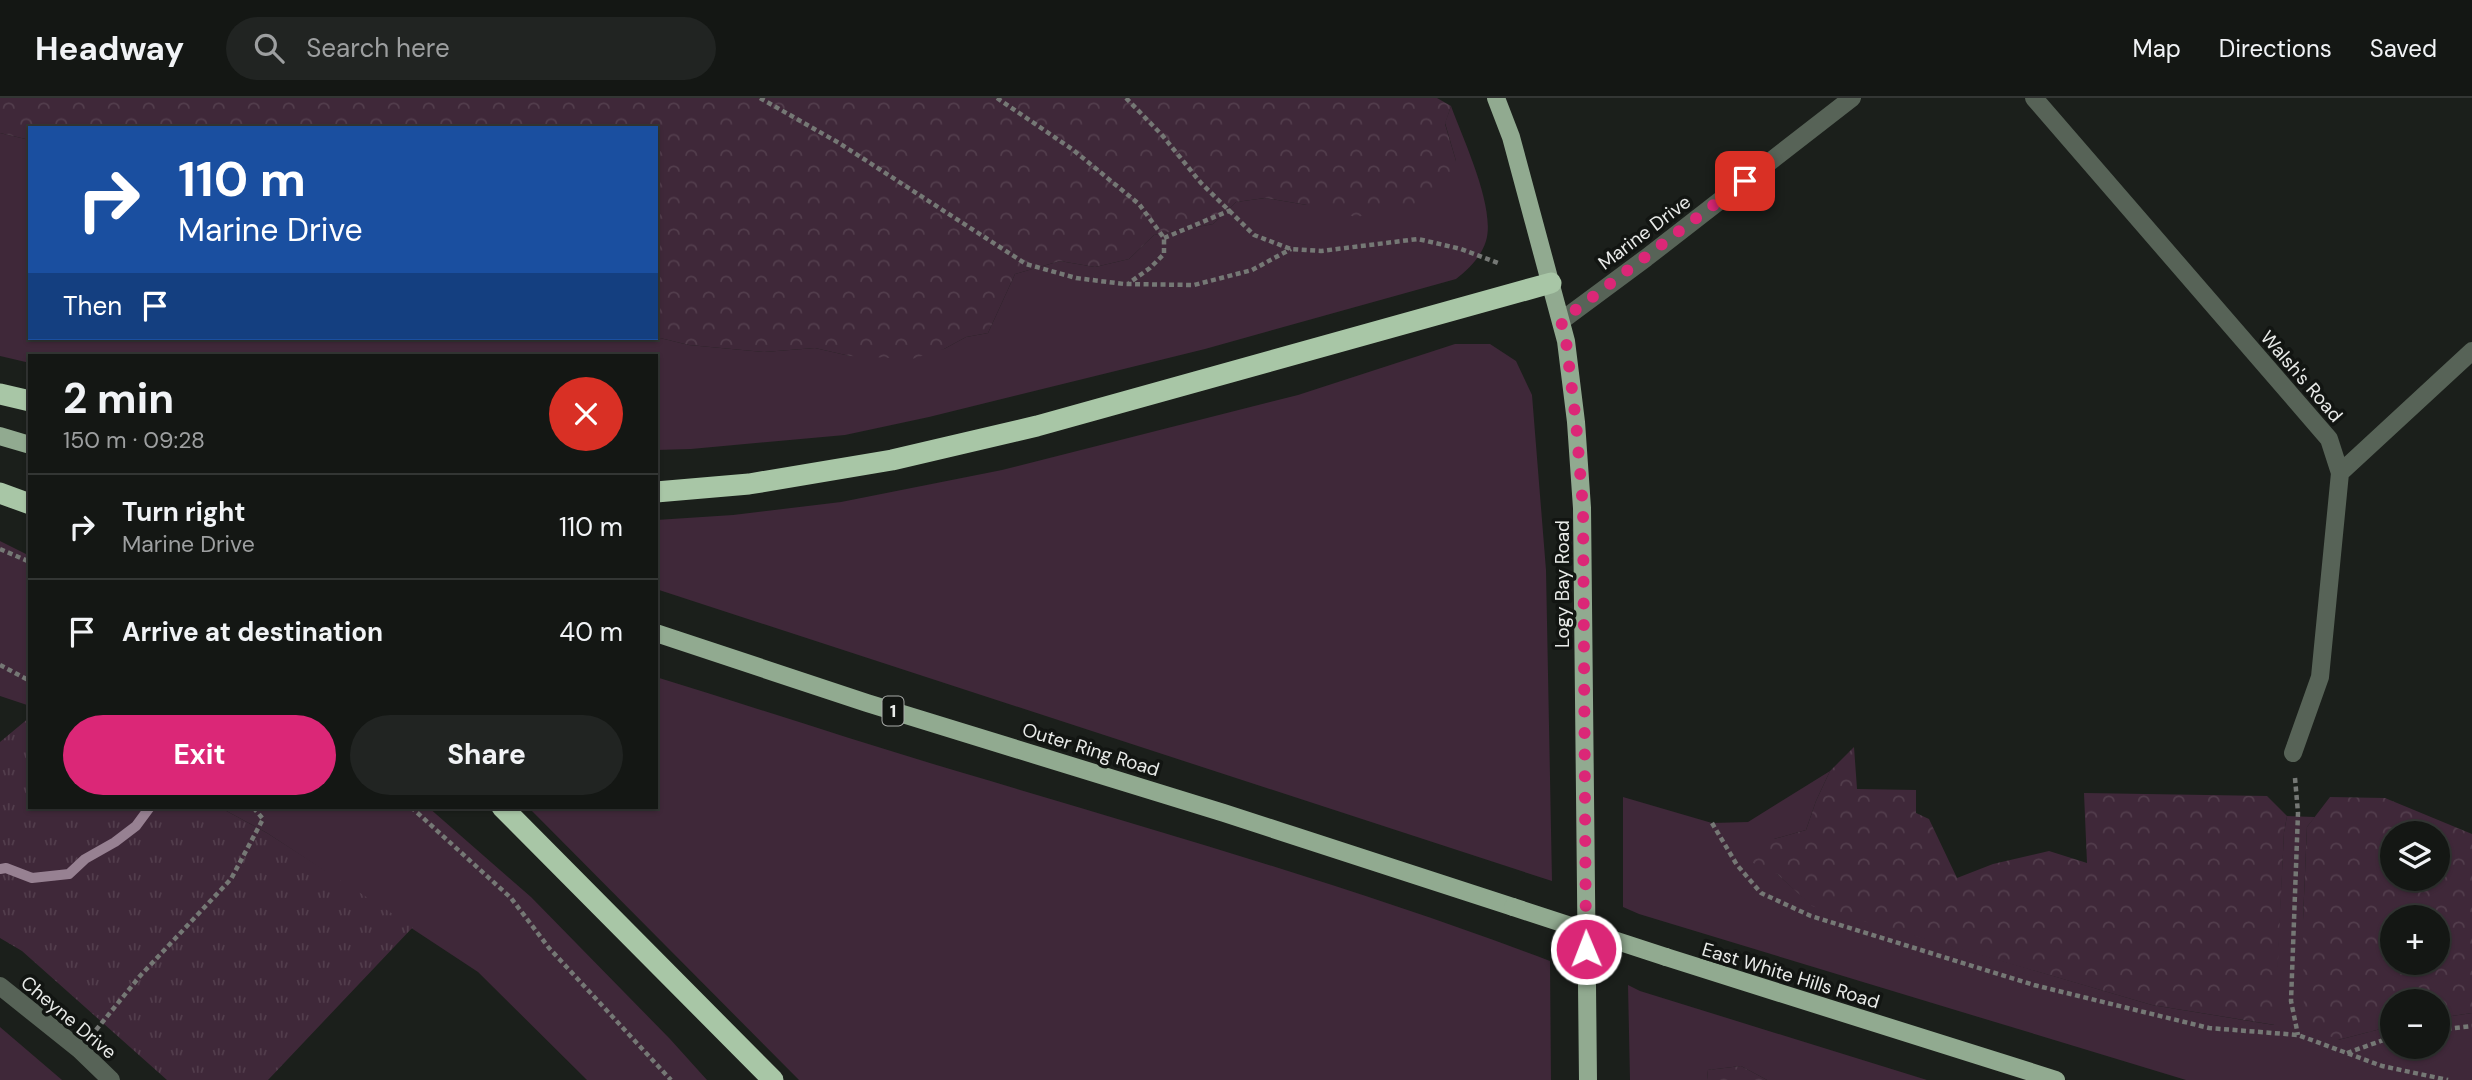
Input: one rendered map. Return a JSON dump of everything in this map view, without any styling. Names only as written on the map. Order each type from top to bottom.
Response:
[{"type":"highway","points":[[658,492],[749,484],[879,462],[1024,429],[1551,283]]},
{"type":"highway","points":[[0,394],[28,401]]},
{"type":"highway","points":[[0,493],[28,504]]},
{"type":"highway","points":[[504,809],[773,1080]]},
{"type":"main road","name":"Logy Bay Road","points":[[1496,98],[1511,137],[1566,341],[1576,422],[1583,508],[1588,1080]]},
{"type":"main road","points":[[0,436],[28,444]]},
{"type":"main road","name":"Outer Ring Road","points":[[658,634],[867,703],[1198,804],[1513,906]]},
{"type":"main road","name":"East White Hills Road","points":[[1513,906],[2056,1080]]},
{"type":"street","name":"Marine Drive","points":[[1561,321],[1852,98]]},
{"type":"street","name":"Walsh's Road","points":[[2034,98],[2329,439],[2340,472],[2320,677],[2293,752]]},
{"type":"street","points":[[2340,472],[2472,351]]},
{"type":"street","name":"Cheyne Drive","points":[[0,986],[80,1050],[111,1080]]},
{"type":"path","points":[[760,98],[839,143],[1026,264],[1076,278],[1128,284],[1194,285],[1252,270],[1291,249]]},
{"type":"path","points":[[997,98],[1072,149],[1139,204],[1164,238],[1164,254],[1128,284]]},
{"type":"path","points":[[1126,98],[1162,135],[1201,183],[1254,235],[1291,249],[1321,251],[1418,239],[1461,249],[1551,283]]},
{"type":"path","points":[[1164,238],[1231,211]]},
{"type":"path","points":[[0,549],[28,561]]},
{"type":"path","points":[[0,665],[28,680]]},
{"type":"path","points":[[2293,752],[2298,813],[2291,1002],[2298,1035]]},
{"type":"path","points":[[80,1050],[140,976],[231,878],[263,819],[255,809]]},
{"type":"path","points":[[413,809],[511,898],[549,948],[671,1080]]},
{"type":"path","points":[[1712,823],[1737,865],[1761,893],[1811,916],[2047,988],[2209,1028],[2298,1035],[2382,1066],[2448,1080]]},
{"type":"path","points":[[2450,1029],[2472,1026]]},
{"type":"path","points":[[2347,1053],[2380,1041]]},
{"type":"green space","points":[[0,98],[1437,98],[1451,106],[1445,124],[1456,161],[1446,189],[1415,206],[1356,217],[1265,198],[1236,202],[1213,224],[1154,235],[1129,259],[1095,267],[1060,261],[1015,274],[988,333],[966,337],[944,349],[912,359],[850,356],[815,348],[764,352],[689,345],[658,337],[658,126],[28,126],[28,140],[0,133]]},
{"type":"green space","points":[[1451,106],[1477,174],[1488,227],[1481,252],[1470,267],[1456,279],[1205,349],[845,435],[658,450],[658,354],[28,354],[28,363],[0,356],[0,133],[28,140],[28,340],[658,340],[658,337],[689,345],[764,352],[815,348],[850,356],[944,349],[966,337],[988,333],[1015,274],[1060,261],[1095,267],[1129,259],[1154,235],[1213,224],[1236,202],[1265,198],[1307,205],[1456,161],[1445,123]]},
{"type":"green space","points":[[1455,344],[1490,344],[1516,361],[1532,395],[1546,570],[1552,881],[658,590],[658,520],[733,515],[841,502],[1002,470],[1298,395]]},
{"type":"green space","points":[[0,541],[28,555],[28,705],[0,696]]},
{"type":"green space","points":[[658,678],[1331,885],[1550,961],[1551,1080],[799,1080],[530,809],[658,809]]},
{"type":"green space","points":[[28,719],[28,809],[223,809],[267,833],[413,927],[268,1080],[167,1080],[22,951],[0,938],[0,742]]},
{"type":"green space","points":[[1854,747],[1857,789],[1916,790],[1916,813],[1929,819],[1957,878],[1993,864],[2049,851],[2087,863],[2084,793],[2267,796],[2287,816],[2275,1025],[2152,1005],[1812,906],[1777,874],[1751,862],[1753,850],[1774,839],[1806,830],[1830,771]]},
{"type":"green space","points":[[1830,771],[1806,830],[1774,839],[1777,874],[1812,905],[2152,1005],[2274,1025],[2287,816],[2315,817],[2307,827],[2303,920],[2338,1040],[2380,1029],[2380,1059],[2450,1059],[2450,1016],[2472,1013],[2472,1080],[2186,1080],[1623,907],[1623,797],[1712,823],[1748,822]]},
{"type":"green space","points":[[2330,797],[2385,798],[2441,821],[2380,821],[2380,891],[2450,891],[2450,825],[2472,834],[2472,1013],[2450,1016],[2450,989],[2380,989],[2380,1029],[2338,1040],[2304,1024],[2303,920],[2307,827]]},
{"type":"green space","points":[[223,809],[430,809],[531,897],[707,1080],[587,1080],[478,972],[267,833]]},
{"type":"green space","points":[[1628,985],[1927,1080],[1767,1080],[1741,1066],[1708,1070],[1707,1080],[1630,1080]]},
{"type":"green space","points":[[0,1027],[62,1080],[0,1080]]},
{"type":"green space","points":[[1741,1066],[1767,1080],[1707,1080],[1708,1070]]},
{"type":"waterway","points":[[0,869],[6,868],[32,878],[69,874],[85,859],[136,826],[149,809]]},
{"type":"route","points":[[1586,949],[1583,508],[1576,422],[1561,321],[1745,181]]}]
